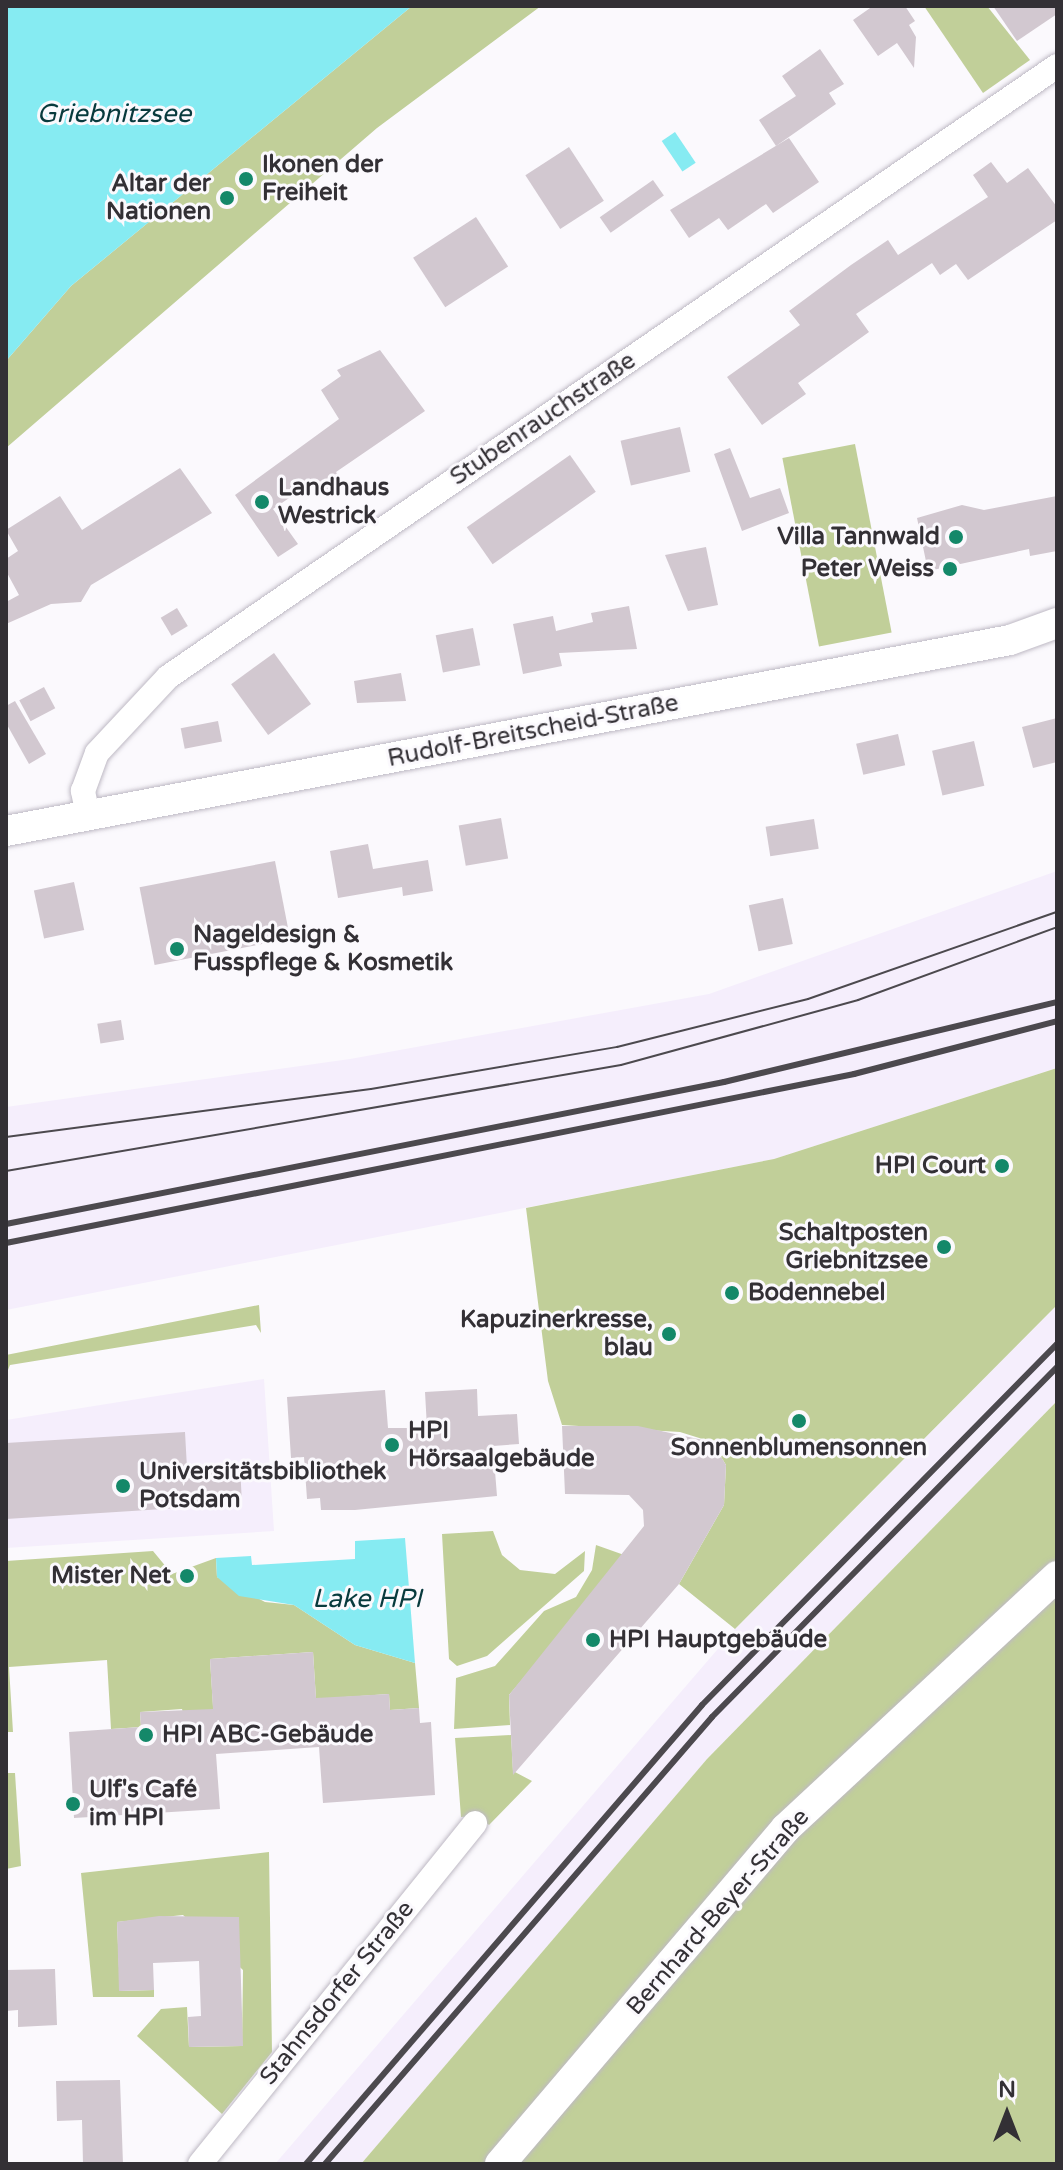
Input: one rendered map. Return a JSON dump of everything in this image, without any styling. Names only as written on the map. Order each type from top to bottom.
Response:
[{"type":"street","name":"Stubenrauchstraße","points":[[88,815],[83,791],[97,753],[168,677],[1057,66]]},
{"type":"street","name":"Rudolf-Breitscheid-Straße","points":[[6,831],[1010,640],[1057,623]]},
{"type":"street","name":"Bernhard-Beyer-Straße","points":[[500,2164],[786,1828],[1057,1576]]},
{"type":"street","name":"Stahnsdorfer Straße","points":[[200,2164],[475,1823]]},
{"type":"shaded area","points":[[1057,871],[1057,1068],[774,1159],[6,1310],[6,1107],[350,1059],[709,994]]},
{"type":"shaded area","points":[[1057,1305],[1057,1401],[707,1759],[361,2164],[275,2164],[735,1629]]},
{"type":"shaded area","points":[[264,1379],[274,1531],[6,1548],[6,1420]]},
{"type":"green space","points":[[412,6],[541,6],[377,128],[6,448],[6,361],[71,286]]},
{"type":"green space","points":[[924,6],[987,6],[1030,60],[983,93]]},
{"type":"green space","points":[[855,444],[892,632],[819,647],[782,458]]},
{"type":"green space","points":[[1057,1068],[1057,1305],[735,1629],[679,1584],[724,1505],[726,1465],[712,1442],[680,1432],[562,1425],[548,1381],[526,1208],[774,1159]]},
{"type":"green space","points":[[259,1305],[261,1333],[256,1325],[10,1365],[6,1375],[6,1355]]},
{"type":"green space","points":[[1057,1401],[1057,2164],[361,2164],[707,1759]]},
{"type":"green space","points":[[493,1531],[502,1555],[520,1570],[555,1574],[585,1551],[584,1571],[487,1656],[457,1666],[449,1659],[442,1534]]},
{"type":"green space","points":[[596,1545],[627,1556],[509,1695],[510,1725],[454,1729],[456,1678],[495,1666],[544,1611],[576,1597],[592,1570]]},
{"type":"green space","points":[[153,1551],[172,1574],[216,1558],[217,1577],[265,1602],[294,1605],[355,1645],[415,1663],[419,1708],[390,1710],[389,1694],[345,1697],[317,1715],[313,1652],[210,1659],[214,1722],[186,1724],[182,1709],[140,1712],[141,1727],[111,1729],[107,1660],[9,1667],[13,1732],[6,1732],[6,1561]]},
{"type":"green space","points":[[511,1735],[513,1771],[532,1781],[489,1825],[478,1816],[461,1817],[455,1738]]},
{"type":"green space","points":[[6,1773],[15,1773],[21,1866],[6,1869]]},
{"type":"green space","points":[[269,1852],[272,2052],[222,2114],[137,2036],[161,2009],[187,2007],[189,2047],[242,2046],[243,1970],[183,1915],[117,1922],[120,1991],[154,1990],[154,1997],[93,1997],[81,1873]]},
{"type":"water","name":"Griebnitzsee","points":[[6,6],[412,6],[71,286],[6,361]]},
{"type":"water","points":[[675,132],[696,163],[682,172],[662,141]]},
{"type":"water","name":"Lake HPI","points":[[405,1538],[415,1663],[355,1645],[294,1605],[239,1596],[217,1577],[216,1558],[251,1556],[252,1565],[355,1559],[355,1541]]},
{"type":"building","points":[[873,6],[905,6],[915,21],[909,25],[916,37],[914,68],[897,43],[878,56],[853,20]]},
{"type":"building","points":[[993,6],[1057,6],[1057,14],[1017,41]]},
{"type":"building","points":[[820,49],[844,84],[829,93],[836,104],[776,146],[759,120],[796,96],[782,76]]},
{"type":"building","points":[[789,138],[819,182],[773,213],[766,204],[728,230],[719,218],[689,238],[670,210]]},
{"type":"building","points":[[569,147],[604,201],[560,229],[525,175]]},
{"type":"building","points":[[991,162],[1007,183],[1028,168],[1057,207],[1057,220],[968,280],[956,264],[940,275],[932,263],[856,314],[869,332],[798,383],[806,394],[762,425],[727,377],[800,325],[789,311],[851,265],[888,240],[898,255],[988,197],[973,175]]},
{"type":"building","points":[[653,180],[664,196],[611,233],[600,217]]},
{"type":"building","points":[[476,217],[508,266],[445,307],[413,258]]},
{"type":"building","points":[[380,350],[425,411],[336,472],[341,480],[325,491],[317,479],[273,509],[298,544],[278,557],[235,495],[339,419],[321,390],[341,376],[337,370]]},
{"type":"building","points":[[680,427],[690,472],[631,486],[621,441]]},
{"type":"building","points":[[730,448],[750,498],[780,488],[789,513],[742,531],[714,454]]},
{"type":"building","points":[[570,455],[596,492],[493,564],[467,527]]},
{"type":"building","points":[[180,468],[212,513],[91,585],[81,602],[51,604],[6,624],[6,602],[19,595],[6,571],[6,559],[18,551],[6,530],[60,496],[82,530]]},
{"type":"building","points":[[1057,496],[1057,551],[1030,556],[1029,549],[928,571],[917,518],[962,505],[984,510]]},
{"type":"building","points":[[706,547],[718,605],[688,611],[665,555]]},
{"type":"building","points":[[629,606],[637,649],[559,653],[562,666],[523,674],[513,624],[553,616],[556,631],[593,622],[591,613]]},
{"type":"building","points":[[177,608],[188,626],[172,636],[161,618]]},
{"type":"building","points":[[473,628],[480,665],[443,673],[436,635]]},
{"type":"building","points":[[274,653],[311,704],[268,735],[231,684]]},
{"type":"building","points":[[401,673],[406,701],[357,703],[354,681]]},
{"type":"building","points":[[44,687],[55,708],[31,721],[19,700]]},
{"type":"building","points":[[15,701],[46,754],[29,764],[6,723],[6,706]]},
{"type":"building","points":[[1057,718],[1057,762],[1033,768],[1022,727]]},
{"type":"building","points":[[218,721],[222,742],[185,749],[181,728]]},
{"type":"building","points":[[898,734],[905,765],[863,775],[856,744]]},
{"type":"building","points":[[974,741],[984,786],[942,795],[932,751]]},
{"type":"building","points":[[501,818],[508,858],[466,866],[459,825]]},
{"type":"building","points":[[814,819],[819,849],[770,856],[766,827]]},
{"type":"building","points":[[368,844],[373,869],[428,860],[433,891],[403,896],[402,887],[338,898],[330,851]]},
{"type":"building","points":[[275,861],[290,939],[155,965],[140,887]]},
{"type":"building","points":[[74,882],[84,930],[44,938],[34,891]]},
{"type":"building","points":[[783,898],[793,944],[759,951],[749,905]]},
{"type":"building","points":[[121,1020],[124,1040],[100,1044],[97,1024]]},
{"type":"building","name":"HPI Hörsaalgebäude","points":[[477,1389],[478,1416],[517,1414],[519,1444],[493,1446],[497,1496],[355,1510],[321,1510],[320,1498],[307,1499],[304,1457],[291,1458],[287,1397],[385,1390],[388,1428],[427,1428],[425,1392]]},
{"type":"building","name":"HPI Hauptgebäude","points":[[562,1426],[638,1426],[712,1442],[726,1465],[724,1505],[679,1584],[513,1775],[509,1695],[644,1526],[643,1510],[629,1495],[565,1494]]},
{"type":"building","name":"Universitätsbibliothek Potsdam","points":[[185,1432],[187,1468],[240,1465],[242,1504],[6,1519],[6,1443]]},
{"type":"building","name":"HPI ABC-Gebäude","points":[[313,1652],[316,1698],[389,1694],[390,1710],[419,1708],[420,1723],[431,1722],[435,1795],[323,1803],[319,1747],[216,1754],[220,1809],[74,1818],[69,1732],[141,1727],[140,1712],[213,1709],[210,1659]]},
{"type":"building","points":[[159,1916],[239,1917],[243,2046],[189,2047],[188,2017],[201,2016],[199,1961],[153,1963],[154,1990],[119,1991],[117,1922]]},
{"type":"building","points":[[55,1969],[57,2025],[18,2027],[18,2010],[6,2011],[6,1970]]},
{"type":"building","points":[[120,2080],[123,2164],[83,2164],[82,2120],[57,2121],[56,2081]]},
{"type":"tram line","points":[[6,1137],[371,1089],[617,1047],[808,999],[1057,912]]},
{"type":"tram line","points":[[6,1171],[621,1065],[858,1000],[1057,927]]},
{"type":"railway","points":[[6,1224],[724,1082],[1057,1002]]},
{"type":"railway","points":[[6,1243],[854,1074],[1057,1021]]},
{"type":"railway","points":[[306,2164],[702,1705],[1057,1344]]},
{"type":"railway","points":[[325,2164],[712,1717],[1057,1367]]},
{"type":"place","name":"Ikonen der Freiheit","points":[[246,179]]},
{"type":"place","name":"Altar der Nationen","points":[[227,198]]},
{"type":"place","name":"Landhaus Westrick","points":[[262,502]]},
{"type":"place","name":"Villa Tannwald","points":[[956,537]]},
{"type":"place","name":"Peter Weiss","points":[[950,569]]},
{"type":"place","name":"Nageldesign & Fusspflege & Kosmetik","points":[[177,949]]},
{"type":"place","name":"HPI Court","points":[[1002,1166]]},
{"type":"place","name":"Schaltposten Griebnitzsee","points":[[944,1247]]},
{"type":"place","name":"Bodennebel","points":[[732,1293]]},
{"type":"place","name":"Kapuzinerkresse, blau","points":[[669,1334]]},
{"type":"place","name":"Sonnenblumensonnen","points":[[799,1421]]},
{"type":"place","name":"HPI Hörsaalgebäude","points":[[392,1445]]},
{"type":"place","name":"Universitätsbibliothek Potsdam","points":[[123,1486]]},
{"type":"place","name":"Mister Net","points":[[187,1576]]},
{"type":"place","name":"HPI Hauptgebäude","points":[[593,1640]]},
{"type":"place","name":"HPI ABC-Gebäude","points":[[146,1735]]},
{"type":"place","name":"Ulf's Café im HPI","points":[[73,1804]]}]
